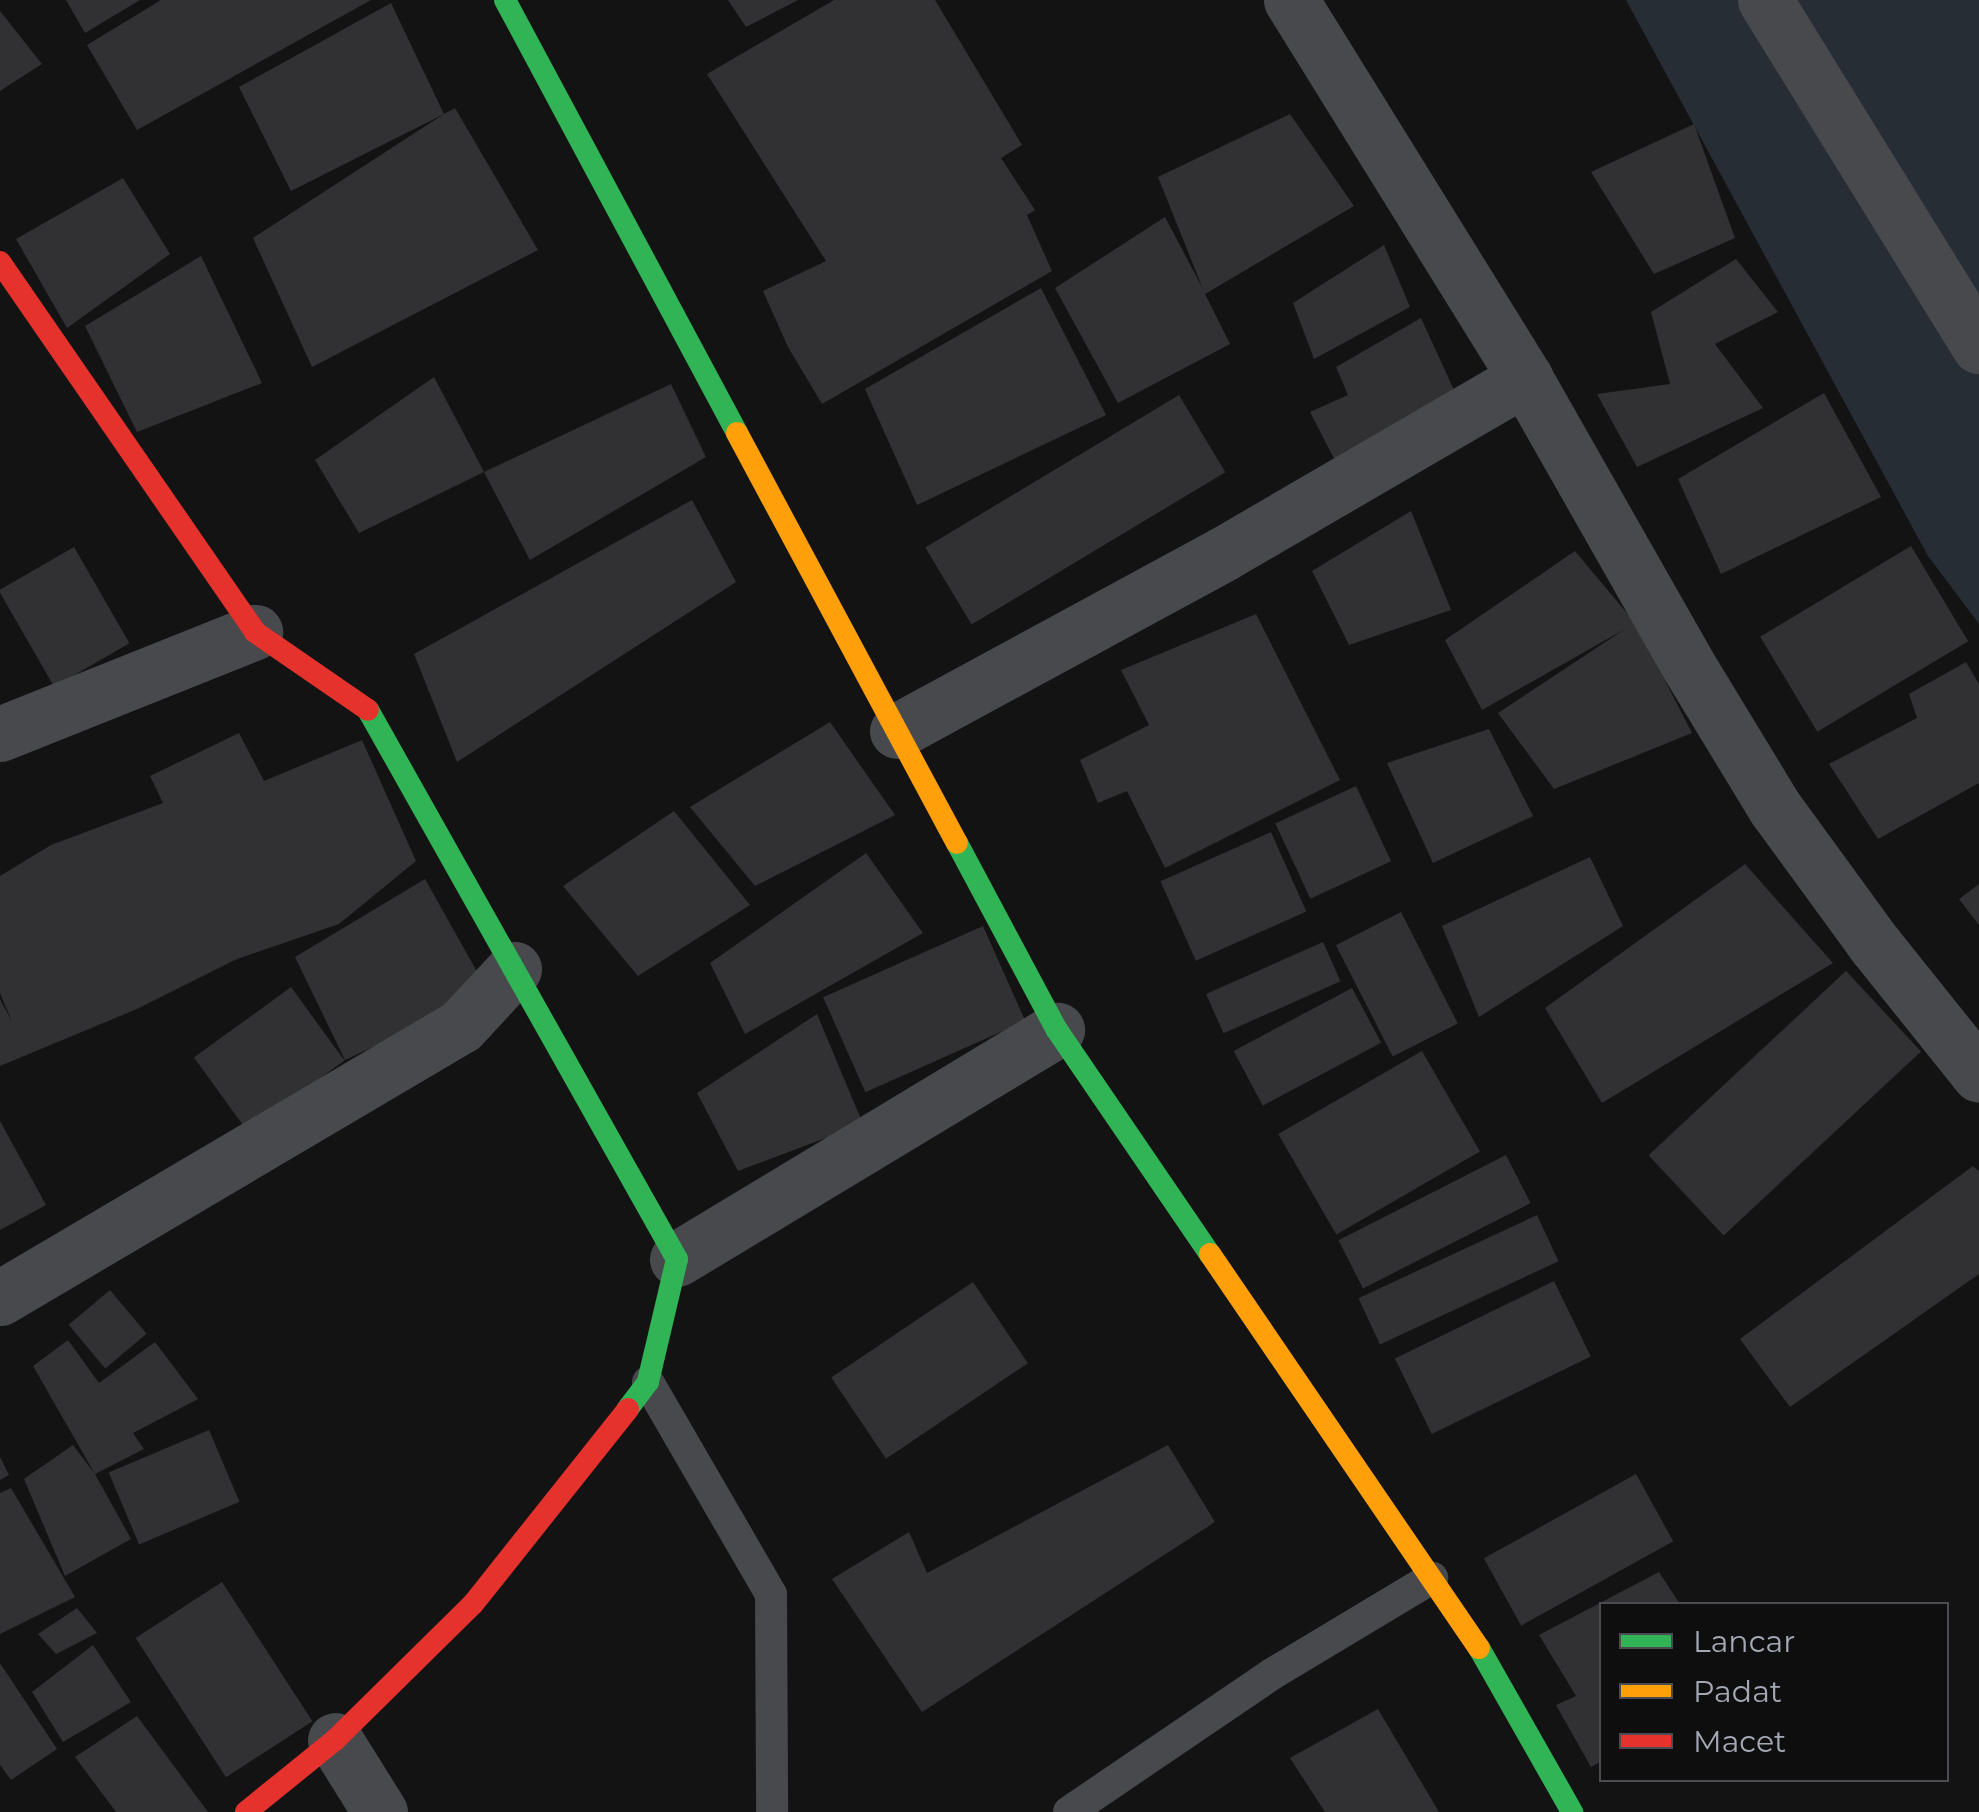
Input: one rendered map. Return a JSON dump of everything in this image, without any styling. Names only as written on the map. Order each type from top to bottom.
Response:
[{"type":"main road","points":[[506,0],[1058,1030],[1496,1674],[1572,1812]]},
{"type":"main road","points":[[0,262],[255,632],[368,710],[677,1259],[648,1382],[472,1604],[334,1740],[246,1812]]},
{"type":"street","points":[[1290,0],[1526,378],[1688,665],[1776,808],[1875,945],[1979,1075]]},
{"type":"street","points":[[1765,0],[1979,346]]},
{"type":"street","points":[[897,730],[1223,554],[1526,378]]},
{"type":"street","points":[[0,734],[255,632]]},
{"type":"street","points":[[0,1298],[461,1026],[514,969]]},
{"type":"street","points":[[677,1259],[1058,1030]]},
{"type":"street","points":[[334,1740],[380,1812]]},
{"type":"lane","points":[[648,1382],[771,1594],[772,1812]]},
{"type":"lane","points":[[1069,1812],[1272,1674],[1432,1578]]},
{"type":"shaded area","points":[[1626,0],[1979,0],[1979,624],[1928,556]]},
{"type":"building","points":[[66,0],[140,0],[85,33]]},
{"type":"building","points":[[161,0],[371,0],[137,130],[87,45]]},
{"type":"building","points":[[728,0],[798,0],[746,27]]},
{"type":"building","points":[[834,0],[935,0],[1022,145],[1001,158],[1035,210],[1027,215],[1052,271],[822,404],[788,347],[763,291],[826,261],[707,74]]},
{"type":"building","points":[[391,3],[444,114],[291,191],[239,87]]},
{"type":"building","points":[[0,11],[42,64],[0,91]]},
{"type":"building","points":[[455,108],[538,250],[312,367],[253,238]]},
{"type":"building","points":[[1290,114],[1354,206],[1205,294],[1230,344],[1118,403],[1055,288],[1165,217],[1203,289],[1158,177]]},
{"type":"building","points":[[1694,124],[1735,238],[1654,274],[1591,172]]},
{"type":"building","points":[[123,178],[170,254],[67,328],[16,239]]},
{"type":"building","points":[[1384,245],[1410,307],[1314,359],[1293,303]]},
{"type":"building","points":[[201,256],[262,383],[137,432],[85,326]]},
{"type":"building","points":[[1736,259],[1778,312],[1715,344],[1763,408],[1637,467],[1597,394],[1670,384],[1651,312]]},
{"type":"building","points":[[1041,288],[1106,415],[917,505],[865,389]]},
{"type":"building","points":[[1421,318],[1460,403],[1342,474],[1310,412],[1348,395],[1336,367]]},
{"type":"building","points":[[434,377],[484,472],[359,533],[315,460]]},
{"type":"building","points":[[671,384],[706,457],[530,560],[484,472]]},
{"type":"building","points":[[1824,393],[1881,497],[1721,574],[1678,479]]},
{"type":"building","points":[[1179,395],[1225,472],[972,625],[925,547]]},
{"type":"building","points":[[692,500],[736,582],[457,762],[414,654]]},
{"type":"building","points":[[1411,511],[1451,610],[1349,645],[1312,571]]},
{"type":"building","points":[[1911,546],[1968,641],[1817,732],[1760,637]]},
{"type":"building","points":[[74,547],[130,643],[54,687],[0,590]]},
{"type":"building","points":[[1575,551],[1636,624],[1692,733],[1554,789],[1498,713],[1625,629],[1482,710],[1445,640]]},
{"type":"building","points":[[1256,614],[1340,780],[1165,868],[1127,791],[1098,803],[1080,760],[1149,725],[1121,670]]},
{"type":"building","points":[[1966,662],[1979,684],[1979,783],[1878,839],[1829,764],[1917,718],[1909,694]]},
{"type":"building","points":[[830,722],[895,815],[755,886],[690,807]]},
{"type":"building","points":[[1489,729],[1533,816],[1433,863],[1387,763]]},
{"type":"building","points":[[239,733],[264,781],[362,740],[416,861],[339,924],[237,959],[137,1009],[0,1066],[0,999],[12,1022],[0,993],[0,876],[51,845],[163,803],[150,776]]},
{"type":"building","points":[[1356,786],[1391,861],[1310,899],[1275,824]]},
{"type":"building","points":[[674,811],[750,905],[638,976],[563,886]]},
{"type":"building","points":[[1271,832],[1306,911],[1196,961],[1160,881]]},
{"type":"building","points":[[866,853],[923,933],[745,1034],[710,963]]},
{"type":"building","points":[[1590,857],[1623,926],[1479,1017],[1442,926]]},
{"type":"building","points":[[1745,864],[1833,963],[1602,1103],[1545,1008]]},
{"type":"building","points":[[425,879],[489,993],[345,1060],[295,957]]},
{"type":"building","points":[[1979,884],[1979,925],[1959,899]]},
{"type":"building","points":[[1401,912],[1458,1023],[1393,1057],[1336,945]]},
{"type":"building","points":[[983,926],[1025,1021],[865,1092],[823,997]]},
{"type":"building","points":[[1323,942],[1340,981],[1224,1033],[1206,994]]},
{"type":"building","points":[[1846,971],[1921,1051],[1724,1236],[1649,1155]]},
{"type":"building","points":[[291,987],[344,1061],[247,1131],[194,1058]]},
{"type":"building","points":[[1352,988],[1381,1043],[1263,1106],[1234,1051]]},
{"type":"building","points":[[817,1014],[863,1124],[738,1171],[697,1093]]},
{"type":"building","points":[[1422,1051],[1480,1151],[1336,1234],[1278,1134]]},
{"type":"building","points":[[0,1121],[46,1205],[0,1230]]},
{"type":"building","points":[[1506,1155],[1531,1203],[1363,1288],[1338,1240]]},
{"type":"building","points":[[1973,1166],[1979,1171],[1979,1274],[1790,1407],[1740,1339]]},
{"type":"building","points":[[1537,1215],[1559,1261],[1380,1344],[1358,1298]]},
{"type":"building","points":[[1554,1281],[1591,1356],[1432,1434],[1395,1359]]},
{"type":"building","points":[[973,1282],[1028,1363],[886,1459],[831,1378]]},
{"type":"building","points":[[110,1290],[147,1334],[105,1368],[69,1325]]},
{"type":"building","points":[[68,1340],[99,1383],[155,1342],[198,1399],[133,1433],[144,1449],[95,1474],[33,1366]]},
{"type":"building","points":[[209,1430],[239,1502],[139,1544],[109,1473]]},
{"type":"building","points":[[73,1445],[95,1474],[131,1539],[65,1576],[24,1479]]},
{"type":"building","points":[[1168,1445],[1215,1522],[922,1712],[832,1579],[909,1532],[927,1573]]},
{"type":"building","points":[[0,1457],[9,1475],[0,1480]]},
{"type":"building","points":[[1636,1474],[1673,1541],[1521,1626],[1484,1558]]},
{"type":"building","points":[[11,1488],[75,1597],[0,1634],[0,1493]]},
{"type":"building","points":[[1659,1572],[1679,1602],[1602,1602]]},
{"type":"building","points":[[222,1582],[312,1721],[226,1777],[136,1638]]},
{"type":"building","points":[[1599,1604],[1599,1763],[1591,1767],[1556,1705],[1576,1696],[1539,1635]]},
{"type":"building","points":[[77,1608],[97,1633],[56,1654],[38,1634]]},
{"type":"building","points":[[93,1645],[131,1702],[63,1742],[32,1692]]},
{"type":"building","points":[[0,1663],[57,1749],[11,1780],[0,1765]]},
{"type":"building","points":[[1378,1709],[1439,1812],[1325,1812],[1290,1758]]},
{"type":"building","points":[[137,1716],[208,1812],[116,1812],[75,1757]]},
{"type":"traffic: fast","points":[[505,0],[737,433]]},
{"type":"traffic: fast","points":[[368,710],[677,1259],[648,1382],[628,1409]]},
{"type":"traffic: fast","points":[[957,843],[1057,1030],[1210,1254]]},
{"type":"traffic: fast","points":[[1479,1648],[1572,1812]]},
{"type":"traffic: slow","points":[[737,433],[957,843]]},
{"type":"traffic: slow","points":[[1210,1254],[1479,1648]]},
{"type":"traffic: jam","points":[[0,262],[255,632],[368,710]]},
{"type":"traffic: jam","points":[[246,1812],[335,1740],[473,1604],[628,1409]]}]
